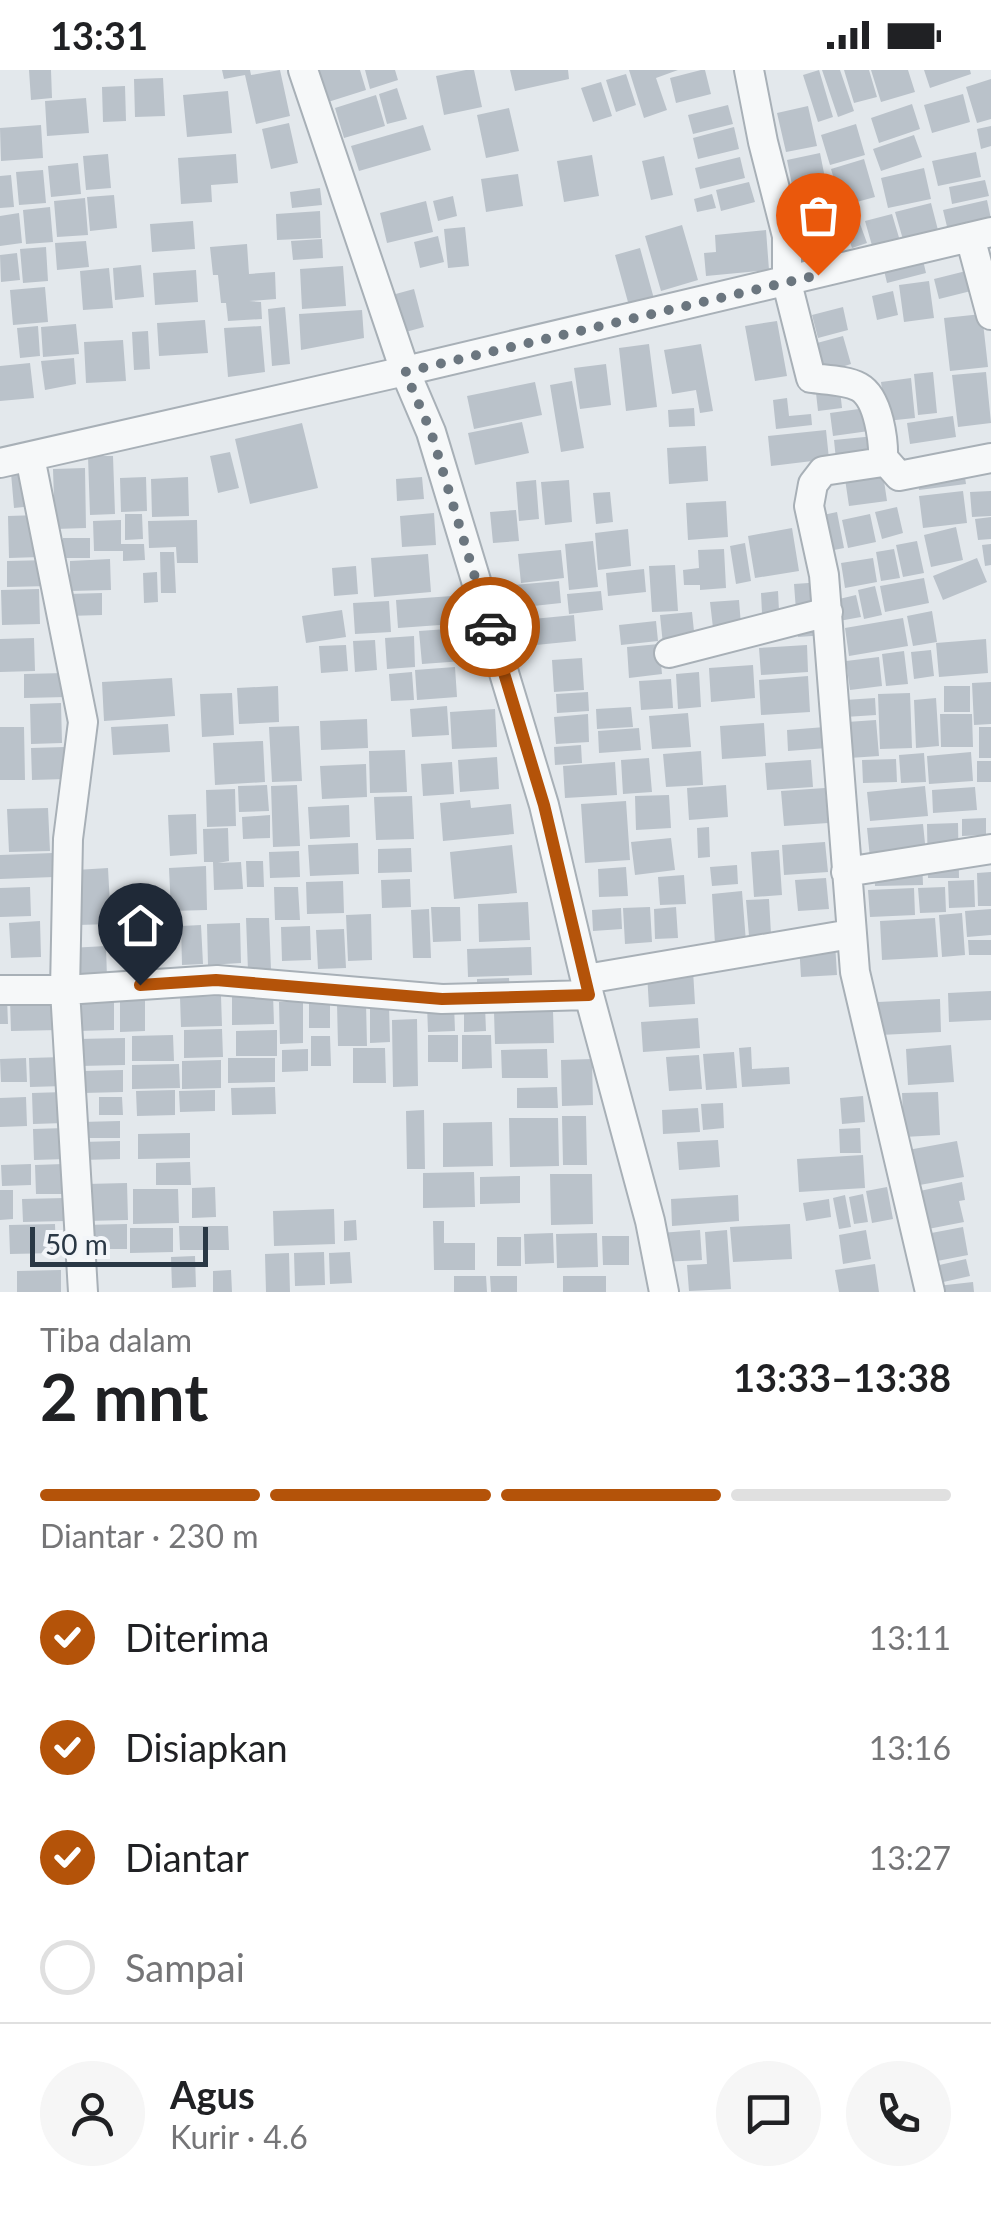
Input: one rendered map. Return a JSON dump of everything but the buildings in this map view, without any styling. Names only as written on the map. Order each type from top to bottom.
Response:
[{"type":"street","points":[[302,70],[405,372],[431,432],[539,786],[587,987],[650,1221],[664,1292]]},
{"type":"street","points":[[749,70],[762,142],[787,236],[788,282],[811,378],[858,387],[868,396],[881,427],[884,459],[899,476],[991,458]]},
{"type":"street","points":[[0,463],[405,372],[981,235],[991,315]]},
{"type":"street","points":[[30,457],[83,722],[68,838],[64,990],[83,1292]]},
{"type":"street","points":[[884,459],[881,464],[823,471],[810,492],[809,506],[828,612],[855,972],[930,1292]]},
{"type":"street","points":[[669,653],[828,612]]},
{"type":"street","points":[[846,872],[991,849]]},
{"type":"street","points":[[0,990],[216,980],[442,999],[587,987],[852,934]]},
{"type":"way so far","points":[[490,627],[431,432],[405,372],[818,275]]},
{"type":"route","points":[[140,985],[216,980],[442,999],[589,995],[544,805],[490,627]]}]
